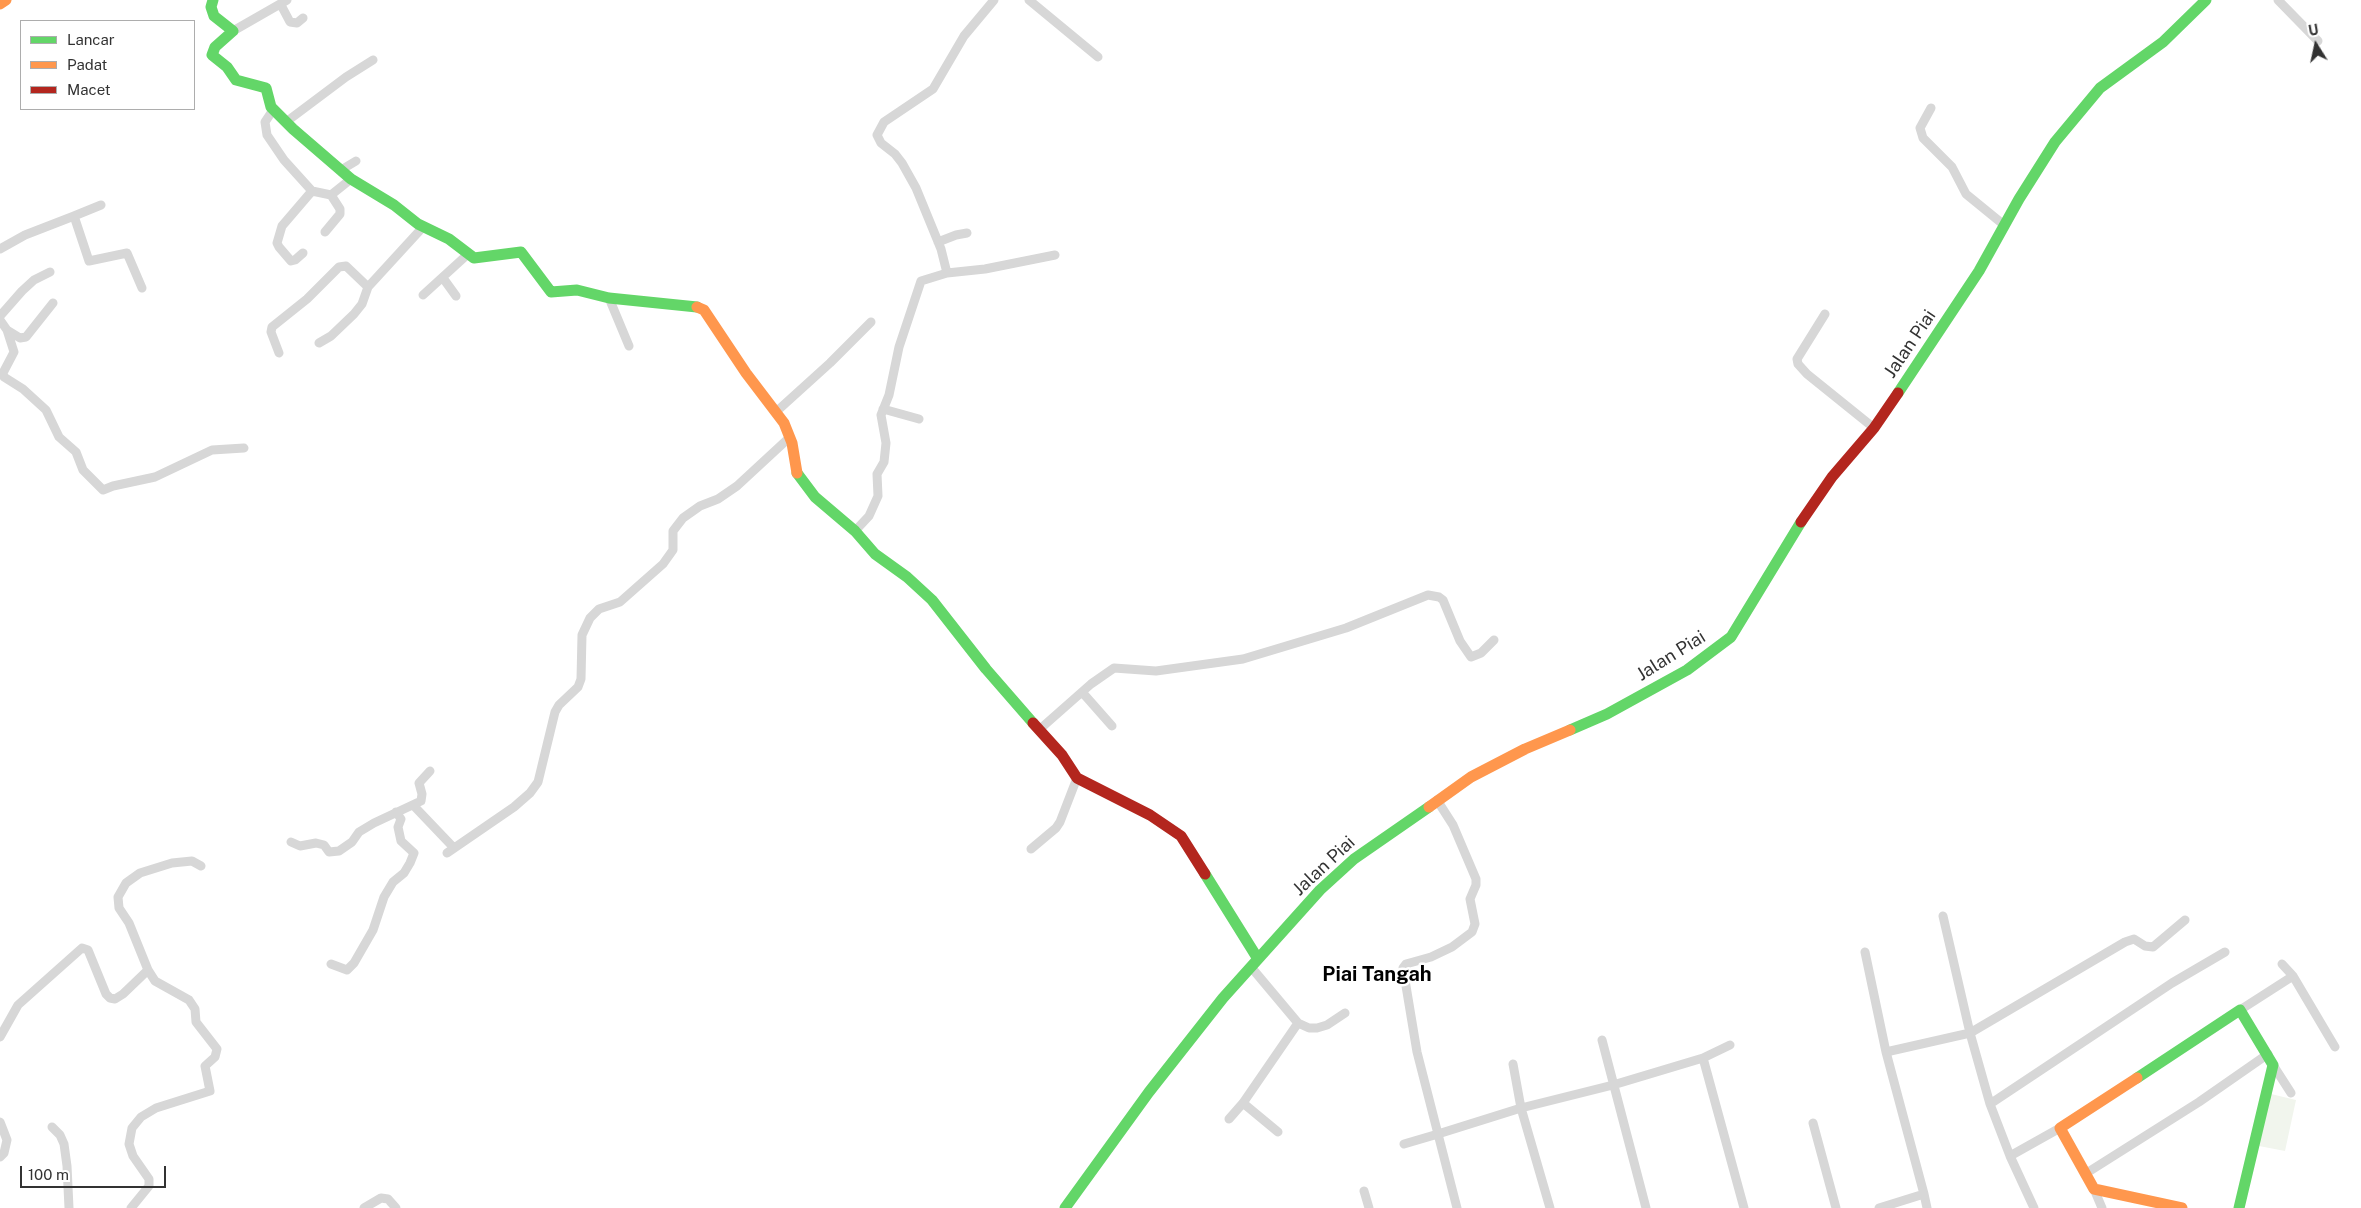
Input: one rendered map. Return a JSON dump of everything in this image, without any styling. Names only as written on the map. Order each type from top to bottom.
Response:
[{"type":"street","points":[[0,4],[6,0]]},
{"type":"street","points":[[212,0],[211,7],[214,16],[233,31]]},
{"type":"street","points":[[947,273],[938,242],[912,180],[895,154],[878,138],[878,129],[896,112],[933,89],[964,36],[994,0]]},
{"type":"street","points":[[1030,0],[1098,57]]},
{"type":"street","name":"Jalan Piai","points":[[1065,1208],[1154,1086],[1223,998],[1339,872],[1379,840],[1436,800],[1492,766],[1607,714],[1687,670],[1731,637],[1805,516],[1832,477],[1874,428],[1979,271],[2004,224],[2046,155],[2085,104],[2100,88],[2163,42],[2206,0]]},
{"type":"street","points":[[2278,0],[2318,41]]},
{"type":"street","points":[[303,18],[297,22],[290,22],[284,2],[233,31],[214,47],[212,55],[227,67],[236,80],[266,88],[273,110],[350,178],[394,205],[423,227],[449,239],[474,258],[520,252],[551,292],[558,294],[577,290],[609,298],[697,307],[704,310],[746,373],[777,411],[790,438],[800,479],[815,497],[855,531],[875,554],[907,577],[932,600],[986,669],[1040,729],[1077,778],[1150,815],[1181,836],[1254,963],[1298,1023],[1309,1028],[1317,1028],[1327,1025],[1345,1013]]},
{"type":"street","points":[[286,122],[346,76],[373,60]]},
{"type":"street","points":[[1930,108],[1920,128],[1923,138],[1952,168],[1966,194],[2004,224]]},
{"type":"street","points":[[273,110],[265,122],[267,135],[284,160],[312,191],[331,195],[340,208],[340,214],[325,232]]},
{"type":"street","points":[[341,170],[356,161]]},
{"type":"street","points":[[331,195],[350,178]]},
{"type":"street","points":[[303,253],[292,261],[278,247],[277,243],[282,226],[312,191]]},
{"type":"street","points":[[0,249],[25,235],[102,205]]},
{"type":"street","points":[[74,216],[90,261],[127,253],[142,288]]},
{"type":"street","points":[[319,343],[331,336],[359,308],[368,287],[423,227]]},
{"type":"street","points":[[938,242],[967,233]]},
{"type":"street","points":[[423,295],[468,254]]},
{"type":"street","points":[[855,531],[869,516],[878,496],[877,474],[884,462],[886,443],[880,415],[889,395],[899,347],[914,304],[917,286],[924,278],[1056,255]]},
{"type":"street","points":[[279,353],[271,329],[306,299],[339,266],[346,266],[368,287]]},
{"type":"street","points":[[0,316],[34,280],[50,272]]},
{"type":"street","points":[[443,278],[456,296]]},
{"type":"street","points":[[609,298],[629,346]]},
{"type":"street","points":[[6,330],[20,338],[26,338],[53,303]]},
{"type":"street","points":[[1825,314],[1797,359],[1798,364],[1807,374],[1874,428]]},
{"type":"street","points":[[0,320],[6,330],[14,354],[4,373],[4,377],[23,389],[46,410],[59,437],[76,452],[83,470],[103,490],[161,475],[202,453],[220,449],[244,448]]},
{"type":"street","points":[[777,411],[830,363],[871,322]]},
{"type":"street","points":[[883,409],[919,419]]},
{"type":"street","points":[[413,805],[451,851],[514,807],[530,793],[538,782],[555,712],[559,705],[578,687],[581,679],[583,672],[582,635],[590,618],[599,609],[620,602],[663,564],[673,550],[673,531],[683,518],[700,506],[718,499],[737,486],[790,438]]},
{"type":"street","points":[[1040,729],[1082,692],[1114,668],[1156,672],[1259,656],[1346,628],[1428,595],[1439,596],[1443,600],[1469,656],[1476,657],[1494,640]]},
{"type":"street","points":[[1082,692],[1112,726]]},
{"type":"street","points":[[291,842],[300,846],[324,845],[329,852],[339,851],[352,842],[359,832],[421,801],[422,794],[419,783],[430,772]]},
{"type":"street","points":[[1031,849],[1056,828],[1060,822],[1077,778]]},
{"type":"street","points":[[1436,800],[1461,841],[1476,882],[1470,899],[1475,924],[1472,932],[1452,947],[1430,957],[1406,964],[1403,968],[1417,1052],[1457,1208]]},
{"type":"street","points":[[331,964],[347,970],[354,963],[373,930],[384,897],[393,882],[404,874],[410,863],[414,853],[401,840],[398,827],[401,819],[396,812]]},
{"type":"street","points":[[131,1208],[150,1186],[147,1176],[133,1156],[129,1144],[132,1128],[142,1117],[156,1108],[210,1091],[205,1066],[216,1054],[213,1042],[196,1022],[195,1009],[189,1000],[161,986],[148,970],[129,923],[119,908],[118,897],[126,883],[140,873],[172,863],[192,861],[201,866]]},
{"type":"street","points":[[1943,916],[1970,1033],[1990,1104],[2010,1156],[2034,1208]]},
{"type":"street","points":[[1886,1052],[1970,1033],[2124,942],[2134,939],[2145,946],[2153,947],[2185,920]]},
{"type":"street","points":[[0,1037],[18,1005],[82,948],[88,950],[106,994],[110,998],[115,999],[124,994],[148,970]]},
{"type":"street","points":[[1865,952],[1886,1052],[1927,1208]]},
{"type":"street","points":[[1990,1104],[2172,983],[2225,952]]},
{"type":"street","points":[[2282,964],[2293,976],[2335,1048]]},
{"type":"street","points":[[2010,1156],[2060,1128],[2293,976]]},
{"type":"street","points":[[2240,1010],[2291,1093]]},
{"type":"street","points":[[1229,1119],[1243,1103],[1298,1023]]},
{"type":"street","points":[[1602,1040],[1646,1208]]},
{"type":"street","points":[[1404,1144],[1521,1108],[1613,1085],[1703,1058],[1730,1045]]},
{"type":"street","points":[[2085,1174],[2199,1102],[2268,1054]]},
{"type":"street","points":[[1703,1058],[1744,1208]]},
{"type":"street","points":[[1512,1064],[1521,1108],[1550,1208]]},
{"type":"street","points":[[2239,1208],[2273,1066]]},
{"type":"street","points":[[1243,1103],[1278,1132]]},
{"type":"street","points":[[0,1122],[7,1140],[4,1153],[0,1156]]},
{"type":"street","points":[[1813,1123],[1836,1208]]},
{"type":"street","points":[[52,1127],[60,1135],[64,1144],[68,1166],[69,1208]]},
{"type":"street","points":[[2060,1128],[2094,1188],[2102,1208]]},
{"type":"street","points":[[2094,1188],[2182,1208]]},
{"type":"street","points":[[1364,1191],[1369,1208]]},
{"type":"street","points":[[1879,1208],[1924,1194]]},
{"type":"street","points":[[364,1208],[380,1198],[388,1199],[396,1208]]},
{"type":"shaded area","points":[[2271,1094],[2296,1100],[2285,1151],[2259,1146]]},
{"type":"traffic: fast","points":[[213,0],[211,7],[214,16],[233,31],[215,47],[212,55],[227,67],[236,80],[266,88],[271,107],[293,129],[351,179],[394,205],[418,224],[449,239],[474,258],[521,252],[551,292],[577,290],[609,298],[697,307]]},
{"type":"traffic: fast","points":[[1898,393],[1979,271],[2019,199],[2055,142],[2100,88],[2163,42],[2206,0]]},
{"type":"traffic: fast","points":[[797,473],[815,497],[855,531],[875,554],[907,577],[932,600],[986,669],[1033,723]]},
{"type":"traffic: fast","points":[[1570,730],[1607,714],[1687,670],[1731,637],[1801,522]]},
{"type":"traffic: fast","points":[[1065,1208],[1149,1092],[1223,998],[1320,890],[1354,859],[1429,807]]},
{"type":"traffic: fast","points":[[1205,874],[1258,959]]},
{"type":"traffic: fast","points":[[2137,1078],[2240,1010],[2273,1065],[2239,1208]]},
{"type":"traffic: slow","points":[[0,4],[6,0]]},
{"type":"traffic: slow","points":[[697,307],[704,310],[746,373],[784,423],[792,443],[797,473]]},
{"type":"traffic: slow","points":[[1429,807],[1471,777],[1525,749],[1570,730]]},
{"type":"traffic: slow","points":[[2137,1078],[2060,1128],[2094,1189],[2182,1208]]},
{"type":"traffic: jam","points":[[1801,522],[1832,477],[1874,428],[1898,393]]},
{"type":"traffic: jam","points":[[1033,723],[1062,755],[1077,778],[1150,815],[1181,836],[1205,874]]},
{"type":"district","name":"Piai Tangah","points":[[1377,975]]}]
